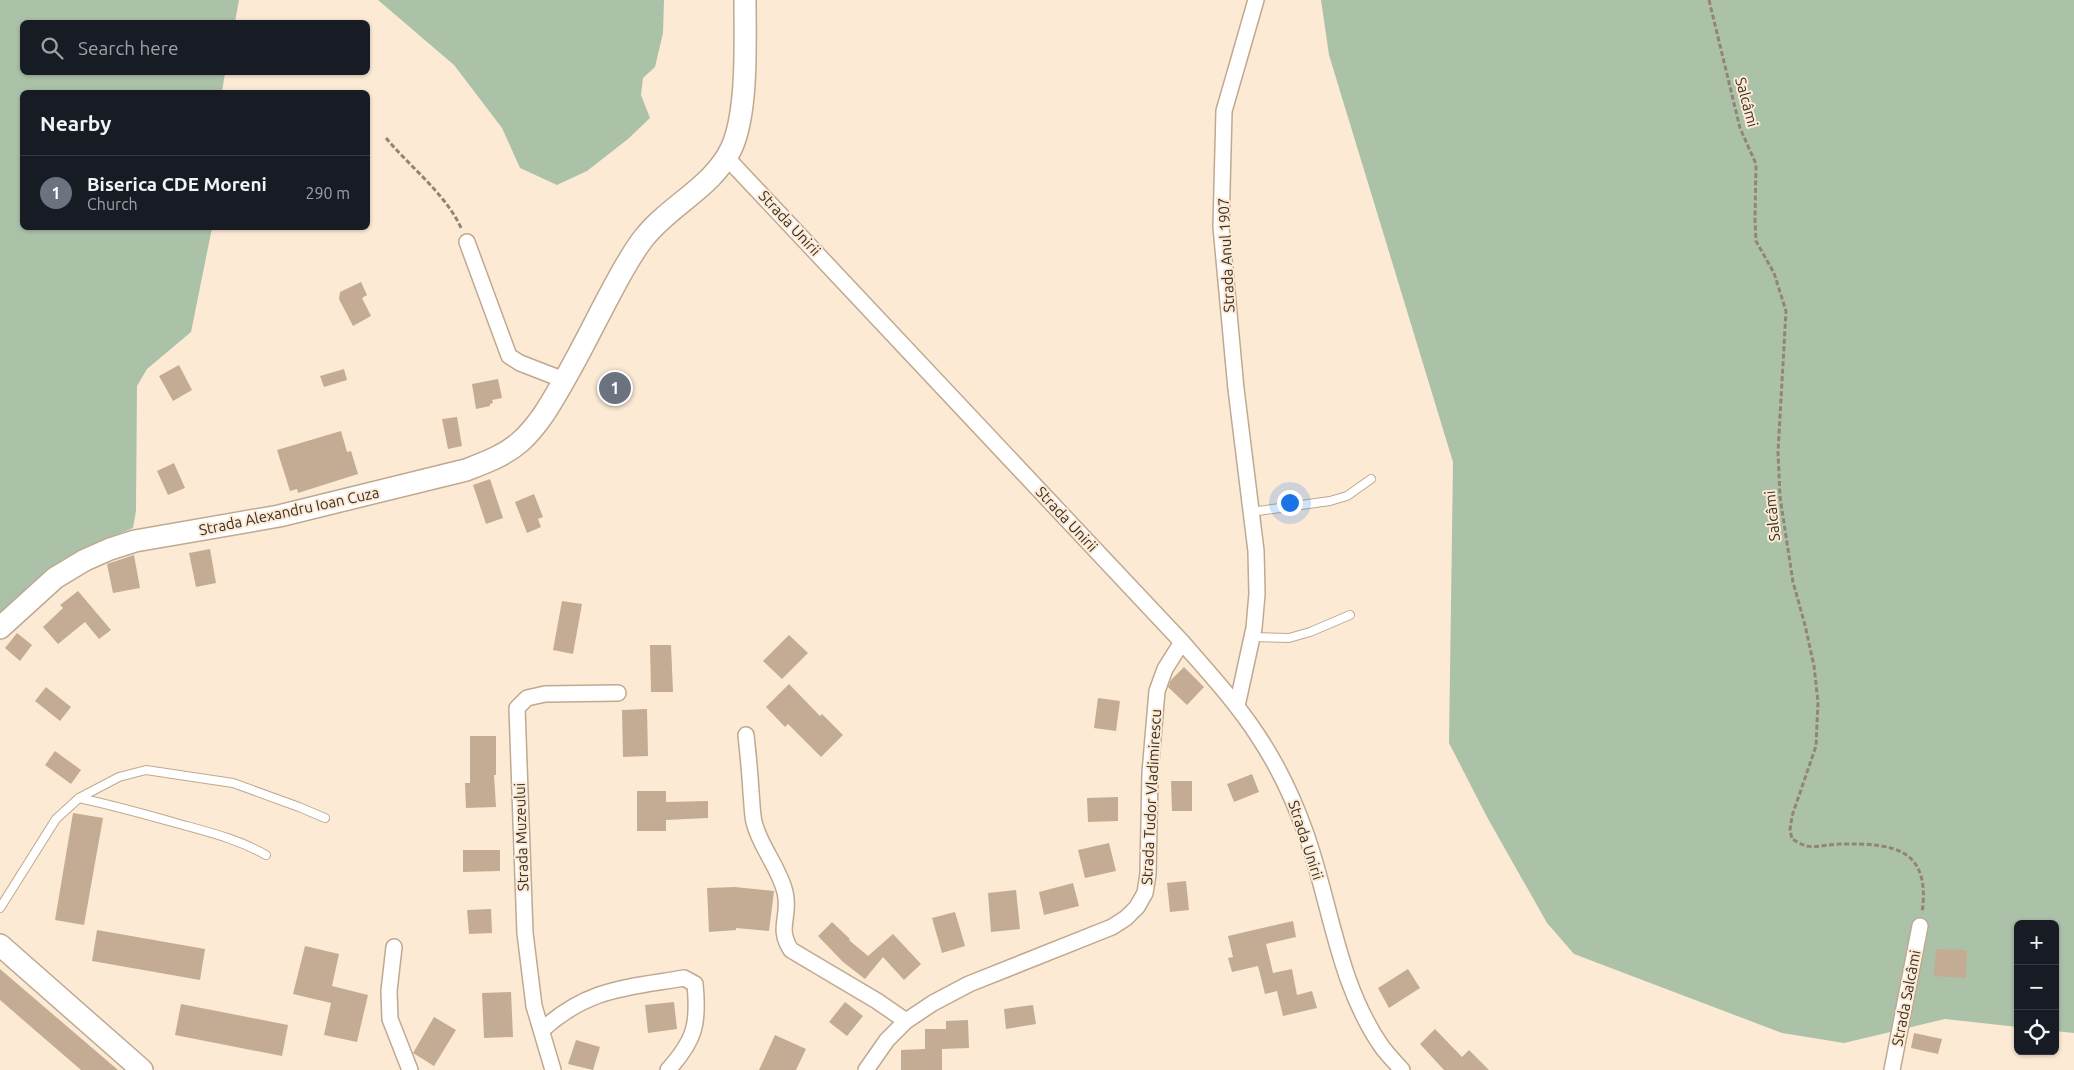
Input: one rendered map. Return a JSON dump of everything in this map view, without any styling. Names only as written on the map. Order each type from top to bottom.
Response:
[{"type":"main road","points":[[726,158],[737,131],[743,90],[746,52],[745,0]]},
{"type":"main road","name":"Strada Alexandru Ioan Cuza","points":[[0,628],[55,578],[85,560],[110,549],[135,542],[279,516],[466,470],[490,460],[519,443],[547,410],[625,266],[641,241],[653,227],[713,176],[726,158]]},
{"type":"main road","points":[[0,945],[142,1070]]},
{"type":"street","name":"Strada Anul 1907","points":[[1237,706],[1252,637],[1257,594],[1256,551],[1236,389],[1221,227],[1224,111],[1256,0]]},
{"type":"street","name":"Strada Unirii","points":[[726,158],[1182,642],[1237,706],[1279,770],[1294,803],[1307,835],[1341,958],[1354,993],[1382,1047],[1402,1070]]},
{"type":"street","points":[[467,242],[509,356],[520,363],[564,380]]},
{"type":"street","name":"Strada Tudor Vladimirescu","points":[[866,1070],[887,1040],[906,1021],[933,1003],[969,984],[1112,927],[1126,918],[1137,907],[1146,892],[1148,874],[1150,773],[1157,690],[1165,669],[1182,642]]},
{"type":"street","name":"Strada Muzeului","points":[[553,1070],[534,1006],[525,933],[516,708],[527,698],[545,694],[618,693]]},
{"type":"street","points":[[746,735],[754,822],[780,877],[785,894],[787,914],[783,929],[785,941],[792,950],[877,1001],[906,1021]]},
{"type":"street","name":"Strada Salcâmi","points":[[1892,1070],[1920,926]]},
{"type":"street","points":[[394,948],[389,991],[390,1019],[410,1070]]},
{"type":"street","points":[[542,1030],[579,1002],[605,992],[684,978],[695,984],[697,1001],[695,1028],[684,1052],[668,1070]]},
{"type":"lane","points":[[1251,512],[1330,501],[1347,496],[1371,479]]},
{"type":"lane","points":[[1252,637],[1289,638],[1310,632],[1350,615]]},
{"type":"lane","points":[[0,908],[56,819],[79,798],[119,776],[146,770],[233,783],[325,818]]},
{"type":"lane","points":[[79,798],[221,836],[247,845],[266,856]]},
{"type":"path","name":"Salcâmi","points":[[1709,0],[1740,128],[1756,164],[1756,241],[1774,273],[1786,311],[1778,452],[1780,497],[1793,582],[1814,666],[1818,702],[1816,746],[1792,816],[1790,830],[1792,839],[1806,846],[1874,844],[1900,851],[1914,860],[1923,877],[1924,898],[1920,926]]},
{"type":"path","points":[[386,138],[447,204],[456,216],[467,242]]},
{"type":"green space","points":[[0,0],[239,0],[235,20],[20,20],[20,75],[225,75],[222,90],[20,90],[20,230],[212,230],[191,332],[147,369],[137,386],[136,511],[133,528],[51,569],[0,620]]},
{"type":"green space","points":[[378,0],[664,0],[663,33],[655,67],[643,78],[641,95],[650,118],[628,139],[587,171],[557,185],[520,168],[502,128],[454,65]]},
{"type":"green space","points":[[1321,0],[2074,0],[2074,1033],[2059,1031],[2059,920],[2014,920],[2014,1027],[1945,1019],[1844,1043],[1782,1033],[1574,954],[1547,923],[1487,817],[1449,743],[1453,462],[1329,55]]},
{"type":"building","points":[[361,282],[367,295],[362,298],[371,316],[353,326],[339,299],[340,292]]},
{"type":"building","points":[[179,365],[192,390],[173,401],[159,376]]},
{"type":"building","points":[[344,369],[347,380],[324,387],[320,376]]},
{"type":"building","points":[[498,379],[502,398],[492,400],[493,403],[490,406],[476,409],[472,384]]},
{"type":"building","points":[[457,417],[462,446],[448,449],[442,419]]},
{"type":"building","points":[[341,431],[347,452],[351,451],[358,474],[298,493],[297,489],[290,491],[277,450]]},
{"type":"building","points":[[174,463],[185,488],[168,495],[157,471]]},
{"type":"building","points":[[490,479],[503,518],[486,524],[473,485]]},
{"type":"building","points":[[534,494],[543,517],[538,519],[541,527],[527,533],[515,502]]},
{"type":"building","points":[[210,549],[216,583],[196,587],[189,553]]},
{"type":"building","points":[[134,555],[140,588],[113,593],[107,564]]},
{"type":"building","points":[[78,591],[111,630],[99,639],[85,622],[58,644],[43,627],[63,608],[60,605]]},
{"type":"building","points":[[562,601],[582,604],[573,654],[553,650]]},
{"type":"building","points":[[17,633],[32,645],[20,661],[5,648]]},
{"type":"building","points":[[789,635],[808,653],[782,679],[763,661]]},
{"type":"building","points":[[650,645],[671,645],[673,692],[651,692]]},
{"type":"building","points":[[1184,667],[1204,687],[1187,705],[1168,687],[1171,680]]},
{"type":"building","points":[[789,684],[820,716],[822,714],[843,735],[821,757],[788,724],[785,727],[766,707]]},
{"type":"building","points":[[46,687],[71,707],[60,721],[35,701]]},
{"type":"building","points":[[1098,698],[1120,701],[1116,731],[1094,728]]},
{"type":"building","points":[[647,709],[648,756],[623,757],[622,710]]},
{"type":"building","points":[[470,736],[496,736],[496,775],[494,775],[496,807],[466,808],[465,783],[470,783]]},
{"type":"building","points":[[55,751],[81,770],[71,784],[45,765]]},
{"type":"building","points":[[1252,774],[1259,792],[1234,802],[1227,784]]},
{"type":"building","points":[[1171,781],[1192,781],[1192,811],[1172,811]]},
{"type":"building","points":[[637,791],[666,791],[666,802],[708,801],[708,818],[666,820],[666,831],[637,831]]},
{"type":"building","points":[[1118,797],[1118,821],[1088,822],[1087,798]]},
{"type":"building","points":[[73,813],[103,818],[84,925],[55,920]]},
{"type":"building","points":[[1109,843],[1116,871],[1085,878],[1078,850]]},
{"type":"building","points":[[463,850],[500,850],[500,871],[463,872]]},
{"type":"building","points":[[1186,881],[1189,910],[1170,912],[1167,883]]},
{"type":"building","points":[[1073,883],[1079,906],[1044,915],[1039,892]]},
{"type":"building","points":[[735,887],[774,891],[769,931],[736,928],[736,930],[709,932],[707,888]]},
{"type":"building","points":[[1016,890],[1020,929],[991,932],[988,893]]},
{"type":"building","points":[[491,909],[492,933],[469,934],[467,910]]},
{"type":"building","points":[[955,912],[965,946],[942,953],[932,918]]},
{"type":"building","points":[[1293,921],[1296,937],[1266,944],[1273,973],[1292,969],[1297,995],[1312,991],[1317,1008],[1283,1016],[1277,991],[1265,994],[1258,966],[1232,972],[1228,958],[1233,957],[1228,936]]},
{"type":"building","points":[[832,922],[868,956],[893,934],[921,964],[904,980],[883,957],[865,979],[843,962],[818,936]]},
{"type":"building","points":[[97,930],[205,949],[200,980],[92,961]]},
{"type":"building","points":[[305,946],[339,954],[332,986],[368,995],[357,1042],[324,1035],[331,1003],[293,994]]},
{"type":"building","points":[[1936,949],[1967,950],[1966,978],[1934,976]]},
{"type":"building","points":[[0,969],[118,1070],[81,1070],[0,1000]]},
{"type":"building","points":[[1408,969],[1420,988],[1389,1008],[1378,988]]},
{"type":"building","points":[[511,992],[513,1037],[484,1038],[482,993]]},
{"type":"building","points":[[674,1002],[677,1029],[648,1033],[645,1005]]},
{"type":"building","points":[[845,1002],[863,1016],[847,1036],[829,1022]]},
{"type":"building","points":[[181,1004],[288,1025],[282,1056],[175,1035]]},
{"type":"building","points":[[1033,1005],[1036,1024],[1006,1029],[1004,1009]]},
{"type":"building","points":[[434,1017],[456,1030],[434,1066],[413,1053]]},
{"type":"building","points":[[968,1020],[969,1048],[942,1049],[942,1070],[901,1070],[901,1050],[925,1049],[925,1029],[946,1029],[946,1021]]},
{"type":"building","points":[[1435,1029],[1462,1057],[1469,1050],[1489,1070],[1444,1070],[1420,1044]]},
{"type":"building","points":[[1914,1033],[1942,1039],[1938,1054],[1911,1048]]},
{"type":"building","points":[[775,1035],[806,1049],[796,1070],[759,1070]]},
{"type":"building","points":[[576,1040],[600,1047],[593,1070],[568,1064]]},
{"type":"place","name":"Biserica CDE Moreni","points":[[615,388]]}]
